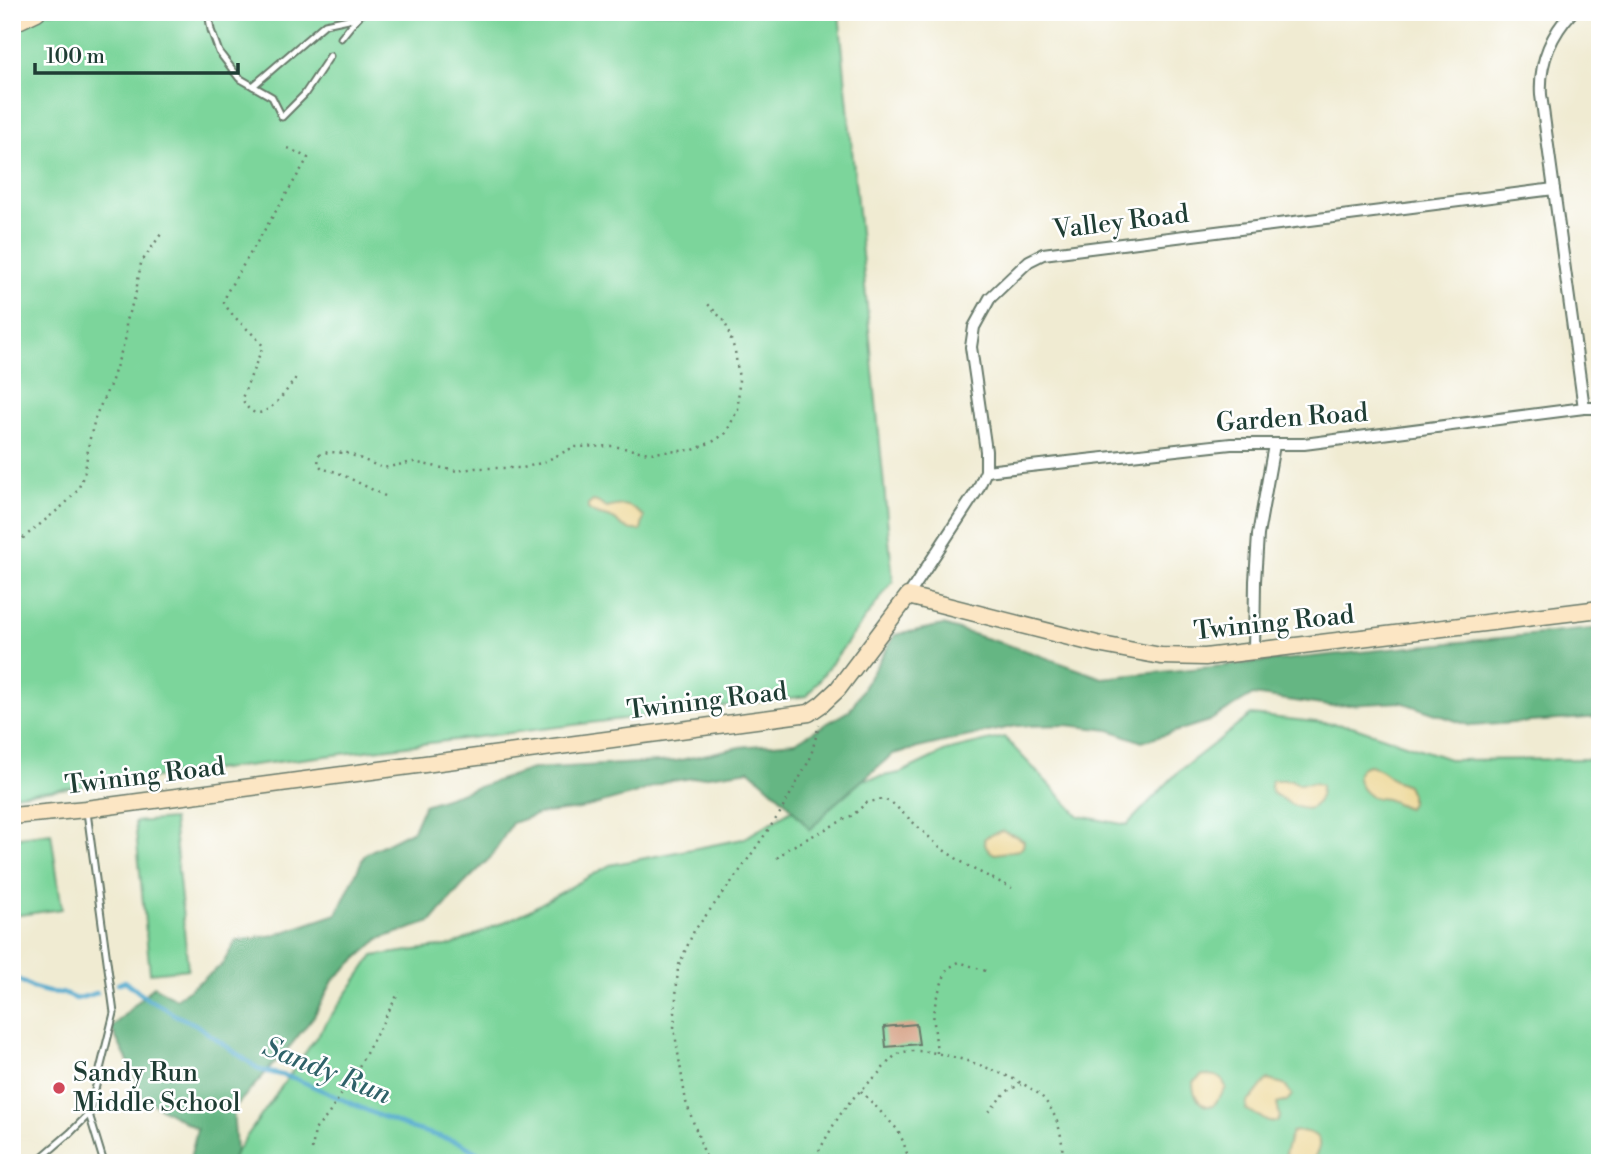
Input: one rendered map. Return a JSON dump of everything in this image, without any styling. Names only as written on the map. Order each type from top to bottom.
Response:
[{"type":"street","points":[[12,24],[37,12]]},
{"type":"street","points":[[1572,12],[1548,47],[1540,79],[1584,408]]},
{"type":"street","name":"Valley Road","points":[[986,471],[986,451],[971,347],[974,327],[990,298],[1029,261],[1043,254],[1555,189]]},
{"type":"street","name":"Garden Road","points":[[986,471],[1231,444],[1304,444],[1600,408]]},
{"type":"street","points":[[1254,651],[1258,535],[1274,445]]},
{"type":"street","points":[[908,596],[978,489],[986,471]]},
{"type":"street","name":"Twining Road","points":[[12,816],[86,809],[809,712],[838,689],[908,596],[1097,644],[1161,656],[1205,657],[1600,609]]},
{"type":"lane","points":[[208,12],[219,52],[239,78],[272,97],[282,117],[304,94],[330,56]]},
{"type":"lane","points":[[253,86],[325,24],[360,15]]},
{"type":"lane","points":[[341,38],[360,15]]},
{"type":"lane","points":[[86,809],[114,1013],[89,1114],[104,1163]]},
{"type":"lane","points":[[35,1163],[89,1114]]},
{"type":"path","points":[[288,148],[308,158],[227,292],[224,303],[229,312],[263,346],[242,398],[246,407],[254,413],[264,413],[274,405],[298,375]]},
{"type":"path","points":[[12,547],[78,490],[85,471],[96,415],[111,383],[126,337],[127,320],[135,297],[141,263],[161,234]]},
{"type":"path","points":[[385,496],[337,472],[323,469],[318,464],[319,455],[328,452],[347,453],[383,468],[413,462],[457,471],[475,468],[523,468],[544,462],[574,447],[614,446],[649,453],[673,452],[694,450],[714,441],[726,433],[738,409],[739,379],[735,351],[725,322],[706,302]]},
{"type":"path","points":[[708,1163],[686,1102],[674,1028],[678,967],[694,932],[780,813],[810,759],[822,704]]},
{"type":"path","points":[[777,858],[789,848],[853,815],[866,803],[882,799],[891,802],[942,849],[971,868],[1012,888]]},
{"type":"path","points":[[937,1053],[933,1013],[947,969],[959,962],[989,972]]},
{"type":"path","points":[[312,1150],[315,1130],[345,1090],[399,992]]},
{"type":"path","points":[[812,1163],[842,1113],[861,1091],[898,1054],[920,1051],[958,1058],[1027,1086],[1040,1095],[1048,1104],[1062,1134],[1062,1163]]},
{"type":"path","points":[[989,1112],[1000,1096],[1011,1088],[1020,1084],[1027,1086]]},
{"type":"path","points":[[861,1091],[897,1129],[910,1163]]},
{"type":"green space","points":[[12,12],[839,12],[893,581],[807,696],[12,795]]},
{"type":"green space","points":[[943,625],[1102,678],[1600,628],[1600,717],[1471,726],[1401,702],[1329,706],[1253,695],[1209,721],[1142,742],[1110,730],[1066,725],[1016,726],[893,754],[832,806],[810,830],[786,802],[750,770],[665,782],[580,809],[538,814],[512,823],[492,856],[431,922],[379,939],[334,979],[314,1016],[233,1109],[236,1150],[232,1163],[189,1163],[197,1129],[142,1097],[133,1071],[111,1028],[154,986],[176,999],[222,965],[236,941],[275,935],[337,914],[365,854],[413,830],[424,805],[532,769],[676,761],[740,747],[795,742],[850,710],[895,635]]},
{"type":"green space","points":[[1251,715],[1352,726],[1452,760],[1600,759],[1600,1163],[228,1163],[373,956],[453,945],[524,913],[610,865],[743,839],[834,785],[900,773],[946,751],[1004,737],[1079,816],[1127,825],[1179,771]]},
{"type":"green space","points":[[173,819],[188,969],[150,973],[135,822]]},
{"type":"green space","points":[[51,833],[62,909],[12,916],[12,838]]},
{"type":"sand","points":[[593,501],[607,508],[623,505],[635,509],[644,517],[641,530],[627,529],[612,518],[592,512],[588,505]]},
{"type":"sand","points":[[1370,765],[1407,785],[1411,794],[1408,808],[1371,796],[1361,787],[1358,773],[1360,769]]},
{"type":"sand","points":[[1272,780],[1321,785],[1320,796],[1313,807],[1302,808],[1272,793]]},
{"type":"sand","points":[[1002,831],[1024,841],[1023,847],[995,854],[990,852],[984,839]]},
{"type":"sand","points":[[1203,1075],[1218,1077],[1226,1088],[1213,1106],[1201,1103],[1194,1092],[1193,1082]]},
{"type":"sand","points":[[1268,1080],[1284,1084],[1292,1095],[1287,1101],[1277,1104],[1280,1117],[1277,1122],[1270,1122],[1246,1110],[1247,1102]]},
{"type":"sand","points":[[1292,1132],[1312,1134],[1319,1141],[1318,1151],[1310,1163],[1292,1163],[1285,1153]]},
{"type":"building","points":[[916,1024],[919,1044],[886,1047],[884,1027]]},
{"type":"waterway","name":"Sandy Run","points":[[12,976],[33,988],[62,993],[76,999],[97,993]]},
{"type":"waterway","name":"Sandy Run","points":[[118,984],[125,981],[146,998],[195,1024],[260,1070],[294,1078],[375,1114],[461,1143],[494,1163]]},
{"type":"place","name":"Sandy Run Middle School","points":[[59,1088]]}]
